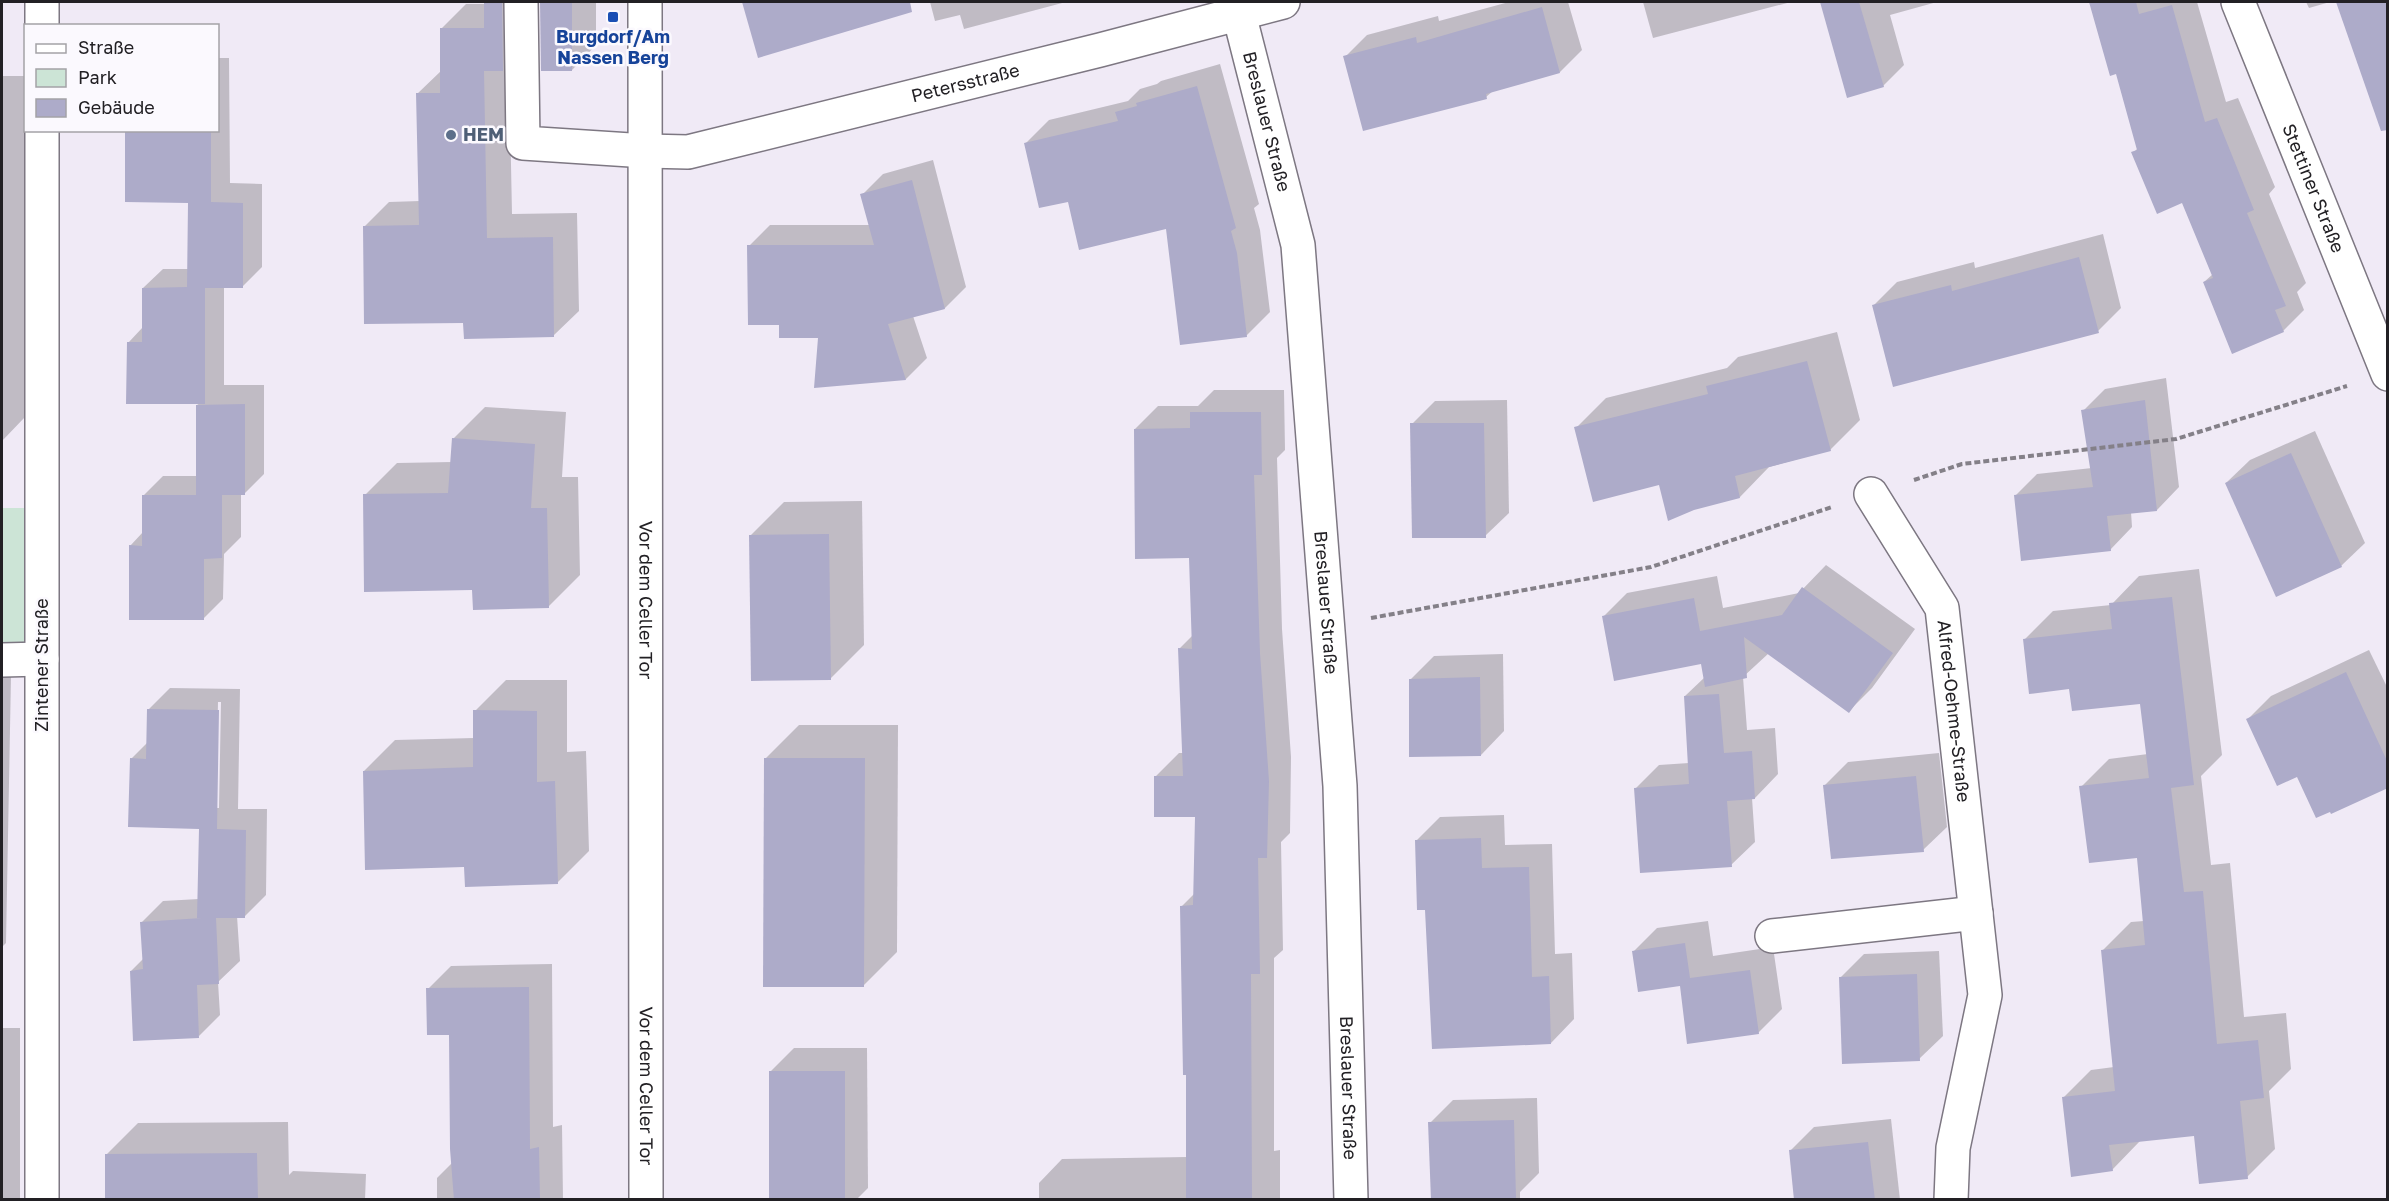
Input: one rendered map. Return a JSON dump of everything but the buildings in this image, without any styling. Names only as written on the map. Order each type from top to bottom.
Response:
[{"type":"street","points":[[42,2],[42,24]]},
{"type":"street","name":"Petersstraße","points":[[521,2],[523,143],[688,152],[1283,2]]},
{"type":"street","name":"Vor dem Celler Tor","points":[[645,2],[646,1200]]},
{"type":"street","name":"Stettiner Straße","points":[[2238,2],[2388,374]]},
{"type":"street","name":"Breslauer Straße","points":[[1239,14],[1298,245],[1340,786],[1351,1200]]},
{"type":"street","name":"Zintener Straße","points":[[42,132],[42,1200]]},
{"type":"street","name":"Alfred-Oehme-Straße","points":[[1871,494],[1942,608],[1986,995],[1953,1148],[1951,1200]]},
{"type":"street","points":[[2,660],[42,660]]},
{"type":"street","points":[[1772,936],[1976,913]]},
{"type":"green space","points":[[2,508],[34,508],[34,653],[2,653]]},
{"type":"place","name":"Burgdorf/Am Nassen Berg","points":[[613,17]]},
{"type":"place","name":"HEM","points":[[451,135]]}]
